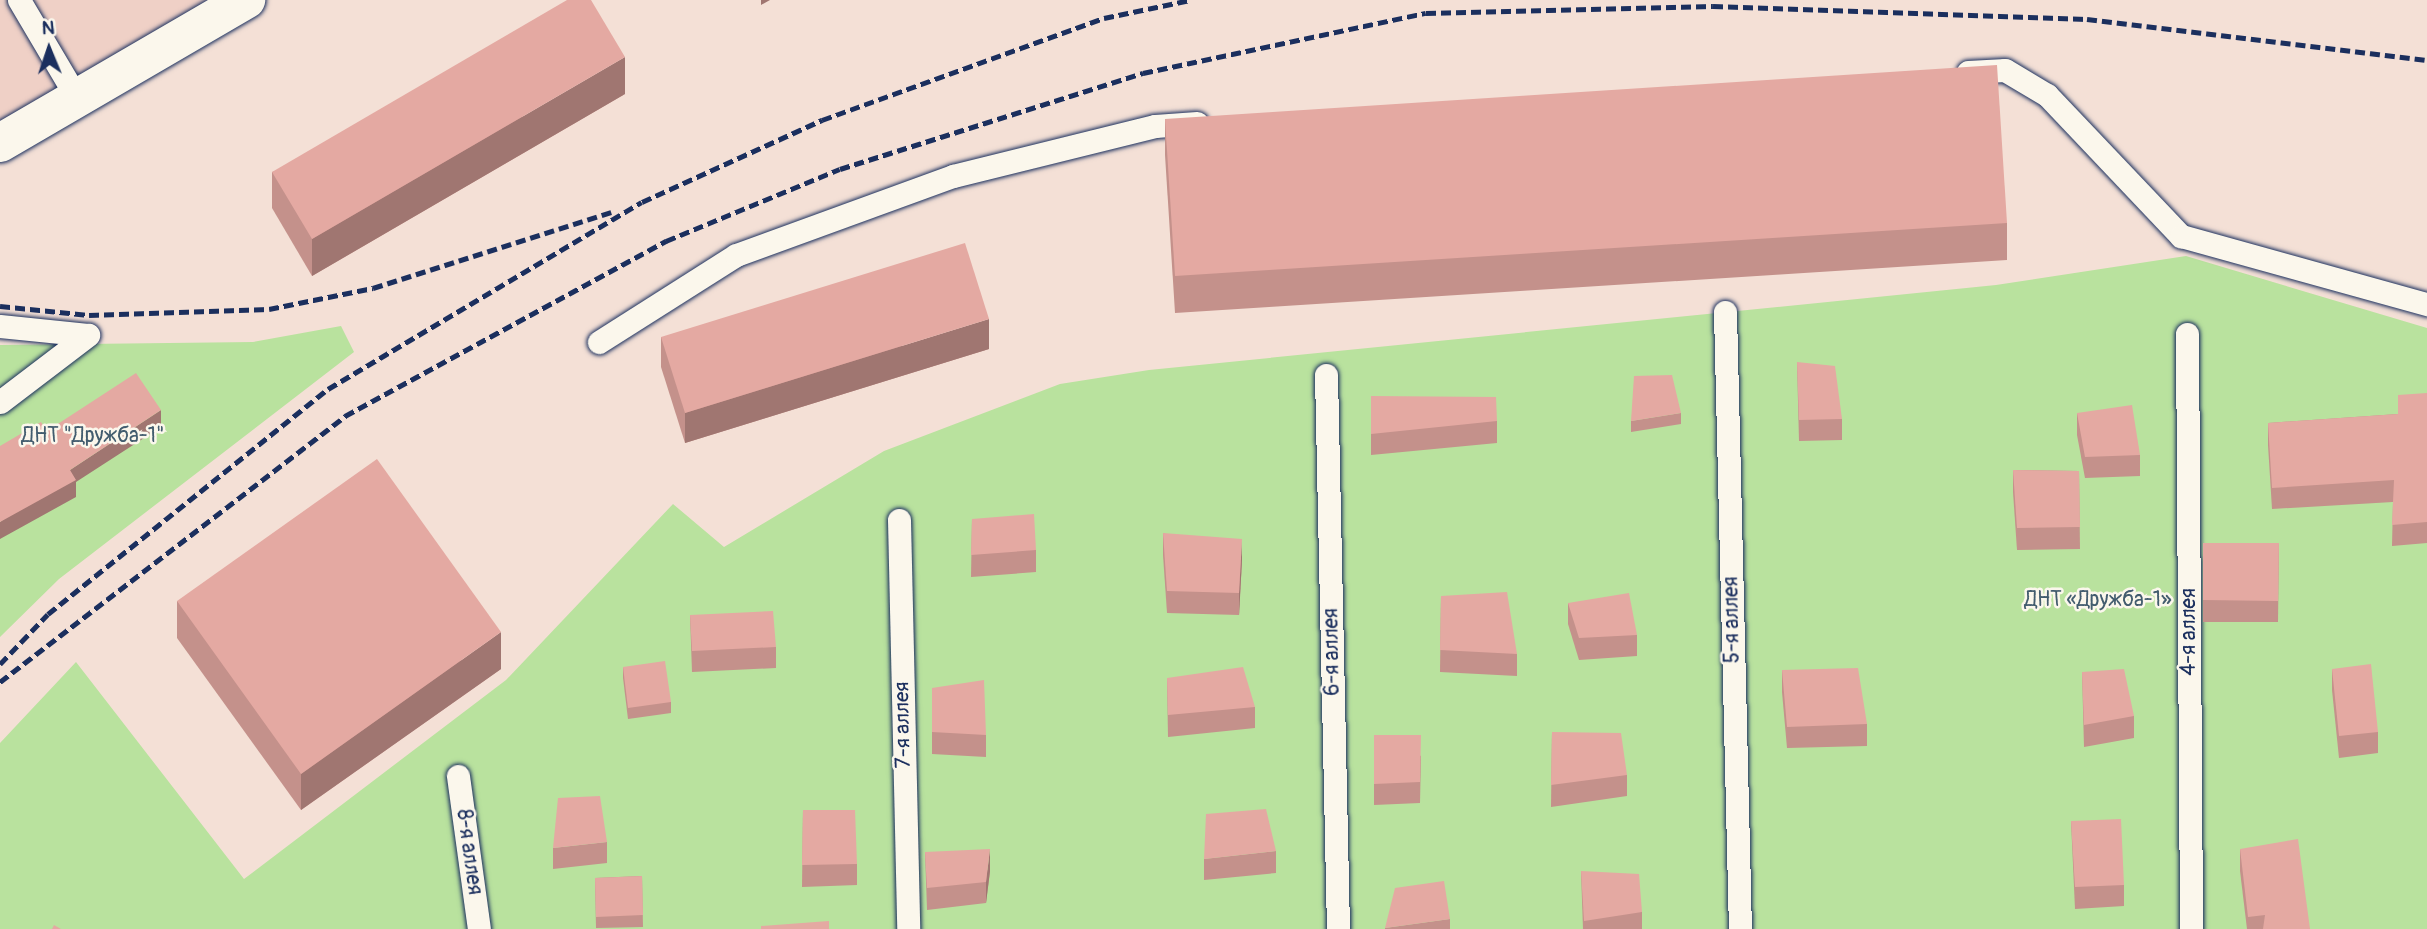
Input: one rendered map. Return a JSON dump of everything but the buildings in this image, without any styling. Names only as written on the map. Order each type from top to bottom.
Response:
[{"type":"street","points":[[0,143],[246,0]]},
{"type":"lane","points":[[19,0],[77,98]]},
{"type":"lane","points":[[1949,73],[2005,70],[2047,95],[2182,236],[2427,304]]},
{"type":"lane","points":[[599,342],[736,255],[940,181],[1155,126],[1225,122]]},
{"type":"lane","name":"5-я аллея","points":[[1725,312],[1740,929]]},
{"type":"lane","points":[[0,326],[88,335],[0,402]]},
{"type":"lane","name":"4-я аллея","points":[[2187,334],[2191,929]]},
{"type":"lane","name":"6-я аллея","points":[[1326,375],[1338,929]]},
{"type":"lane","name":"7-я аллея","points":[[899,520],[908,929]]},
{"type":"lane","name":"8-я аллея","points":[[458,776],[479,929]]},
{"type":"shaded area","points":[[0,0],[214,0],[0,132]]},
{"type":"green space","name":"ДНТ «Дружба-1»","points":[[2186,256],[2427,328],[2427,929],[0,929],[0,743],[76,662],[244,879],[506,680],[673,504],[724,547],[884,451],[1060,384],[1149,370],[1996,285]]},
{"type":"green space","name":"ДНТ \"Дружба-1\"","points":[[341,326],[354,352],[59,579],[0,637],[0,345],[253,342]]},
{"type":"railway","points":[[0,664],[48,614],[328,389],[642,202],[822,120],[1104,18],[1190,0]]},
{"type":"railway","points":[[0,682],[345,416],[666,241],[840,169],[1143,73],[1426,13],[1713,6],[2087,19],[2427,60]]},
{"type":"railway","points":[[0,306],[89,315],[269,309],[373,288],[615,211]]}]
